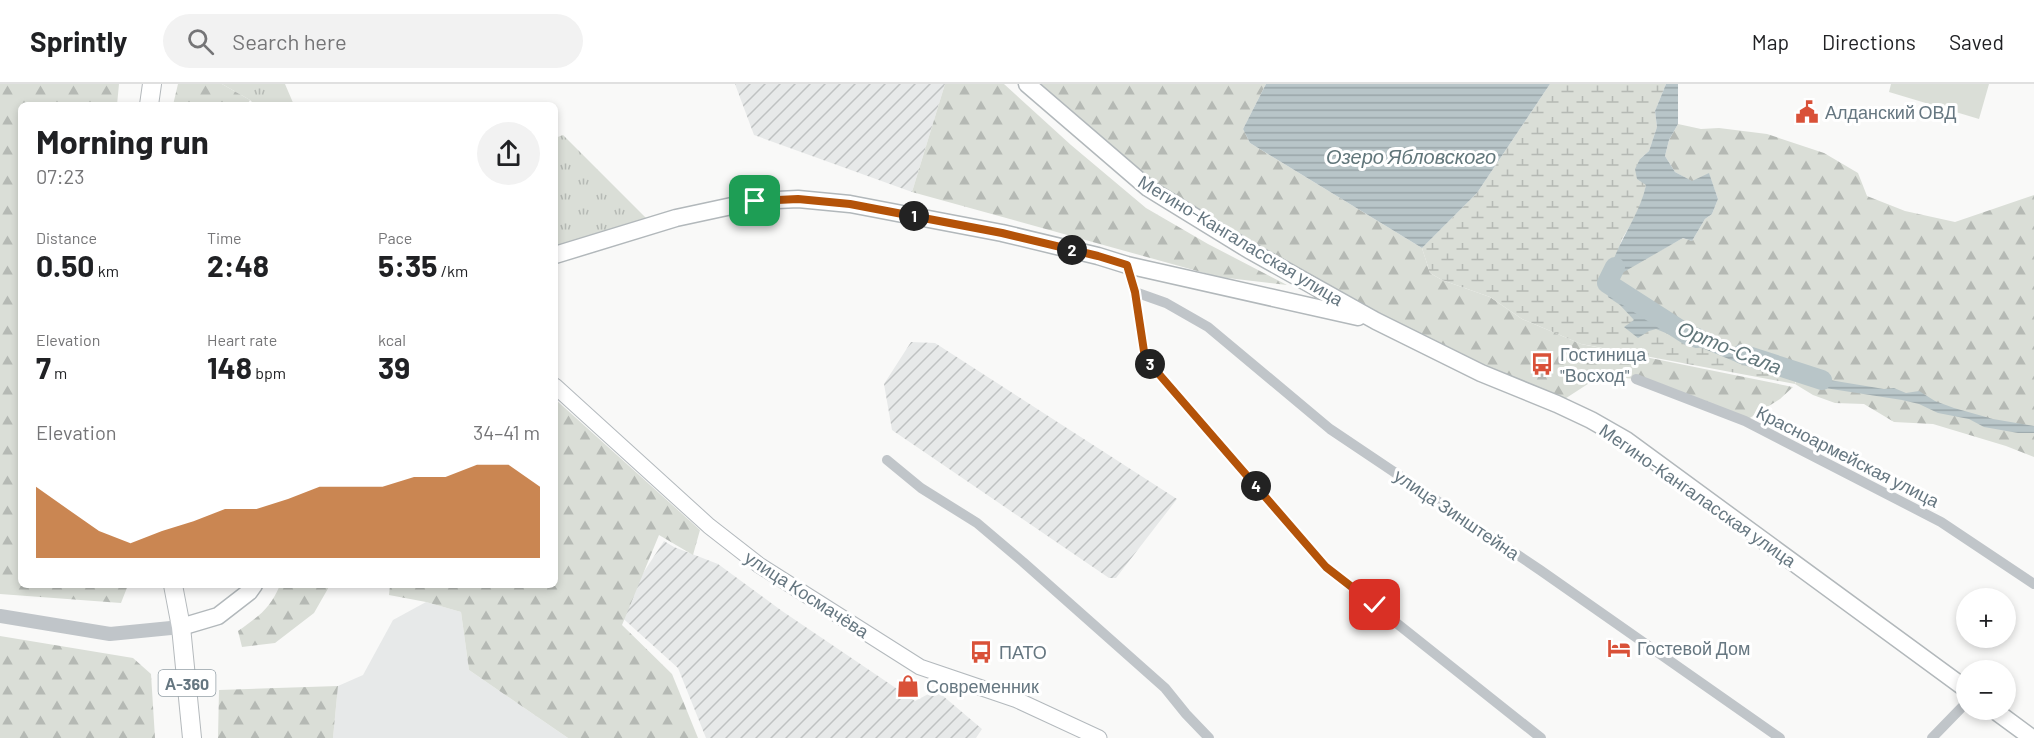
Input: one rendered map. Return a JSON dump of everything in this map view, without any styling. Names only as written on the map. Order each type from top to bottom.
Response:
[{"type":"highway","points":[[150,102],[153,84]]},
{"type":"highway","name":"А-360","points":[[174,588],[181,627],[192,738]]},
{"type":"main road","name":"Мегино-Кангаласская улица","points":[[1027,84],[1148,188],[1249,250],[1376,321],[1481,373],[1592,420],[1626,440],[1956,682]]},
{"type":"main road","points":[[558,254],[676,218],[755,201],[798,199],[850,204],[1002,233],[1127,265]]},
{"type":"main road","name":"Мегино-Кангаласская улица","points":[[1127,265],[1376,321]]},
{"type":"main road","name":"улица Космачёва","points":[[558,389],[709,526],[759,566],[920,667],[1017,700],[1099,738]]},
{"type":"main road","points":[[181,627],[218,616],[252,588]]},
{"type":"main road","points":[[2008,720],[2032,738]]},
{"type":"street","points":[[1127,265],[1135,292],[1145,358],[1326,567],[1472,681],[1539,737]]},
{"type":"street","name":"улица Зинштейна","points":[[1135,292],[1166,303],[1208,327],[1330,429],[1540,570],[1780,738]]},
{"type":"street","name":"Красноармейская улица","points":[[1636,379],[1744,421],[1941,522],[2034,584]]},
{"type":"street","points":[[887,460],[921,488],[977,523],[1165,688],[1209,738]]},
{"type":"street","points":[[0,616],[110,634],[181,627]]},
{"type":"street","points":[[1932,738],[1956,713]]},
{"type":"shaded area","points":[[735,84],[945,84],[912,192],[754,135]]},
{"type":"shaded area","points":[[911,342],[935,343],[1177,499],[1116,578],[1109,578],[892,430],[884,384]]},
{"type":"shaded area","points":[[664,541],[718,564],[782,611],[915,701],[936,690],[982,729],[976,738],[706,738],[678,668],[617,613]]},
{"type":"shaded area","points":[[426,602],[461,612],[469,670],[568,738],[333,738],[338,686],[363,675],[393,620]]},
{"type":"green space","points":[[0,84],[119,84],[117,102],[18,102],[18,588],[127,588],[121,603],[0,594]]},
{"type":"green space","points":[[178,84],[222,84],[250,100],[249,102],[174,102]]},
{"type":"green space","points":[[222,84],[285,84],[293,102],[252,102]]},
{"type":"green space","points":[[945,84],[1004,84],[1071,145],[1146,208],[1208,244],[1287,285],[1219,277],[912,192]]},
{"type":"green space","points":[[1027,84],[1266,84],[1243,129],[1250,143],[1422,248],[1430,273],[1442,280],[1490,297],[1522,319],[1581,344],[1793,387],[1780,399],[1745,421],[1636,379],[1597,378],[1557,404],[1481,373],[1148,188]]},
{"type":"green space","points":[[1550,84],[1666,84],[1655,111],[1657,127],[1649,151],[1640,159],[1646,185],[1643,199],[1622,239],[1607,283],[1688,335],[1797,373],[1795,384],[1581,344],[1522,319],[1490,297],[1442,280],[1430,273],[1422,248],[1477,193]]},
{"type":"green space","points":[[1891,84],[1989,84],[1979,119],[1889,92]]},
{"type":"green space","points":[[1678,124],[1701,129],[1719,128],[1767,134],[1824,153],[1858,173],[1867,196],[1905,211],[1955,222],[2034,195],[2034,457],[1933,424],[1894,422],[1864,404],[1835,403],[1813,395],[1795,384],[1804,367],[1799,364],[1797,373],[1688,335],[1607,283],[1620,273],[1683,238],[1692,241],[1705,219],[1712,214],[1718,199],[1709,174],[1693,182],[1675,172],[1665,156],[1669,140]]},
{"type":"green space","points":[[563,135],[653,225],[558,254],[558,137]]},
{"type":"green space","points":[[558,402],[700,530],[693,555],[659,535],[622,625],[672,674],[698,738],[568,738],[469,670],[461,612],[389,595],[390,588],[558,588]]},
{"type":"green space","points":[[278,588],[328,588],[314,613],[275,643],[242,647],[238,631],[263,611]]},
{"type":"green space","points":[[0,636],[133,658],[151,674],[155,738],[0,738]]},
{"type":"green space","points":[[338,686],[333,738],[218,738],[219,690]]},
{"type":"water","name":"Озеро Ябловского","points":[[1266,84],[1550,84],[1477,193],[1422,248],[1250,143],[1243,129]]},
{"type":"water","points":[[1666,84],[1678,84],[1678,124],[1669,140],[1665,156],[1675,172],[1692,181],[1709,173],[1718,199],[1712,214],[1705,219],[1692,241],[1683,238],[1615,277],[1615,295],[1633,309],[1662,325],[1681,327],[1756,357],[1787,373],[1884,389],[1894,388],[1906,393],[1919,391],[1935,401],[1954,408],[1993,419],[2034,426],[2034,433],[2018,433],[1984,427],[1969,419],[1938,413],[1919,404],[1825,388],[1736,362],[1656,329],[1638,338],[1624,327],[1634,320],[1620,305],[1608,297],[1610,269],[1642,199],[1646,185],[1637,179],[1635,169],[1640,159],[1649,151],[1657,127],[1655,111]]},
{"type":"waterway","name":"Орто-Сала","points":[[1615,267],[1607,283],[1688,335],[1697,338]]},
{"type":"waterway","name":"Орто-Сала","points":[[1742,354],[1822,380]]},
{"type":"place","name":"Алданский ОВД","points":[[1807,112]]},
{"type":"place","name":"Гостиница \"Восход\"","points":[[1542,364]]},
{"type":"place","name":"Гостевой Дом","points":[[1619,648]]},
{"type":"place","name":"ПАТО","points":[[981,652]]},
{"type":"place","name":"Современник","points":[[908,686]]},
{"type":"route","points":[[755,201],[798,199],[850,204],[1002,233],[1127,265],[1135,292],[1145,358],[1326,567],[1375,605]]}]
